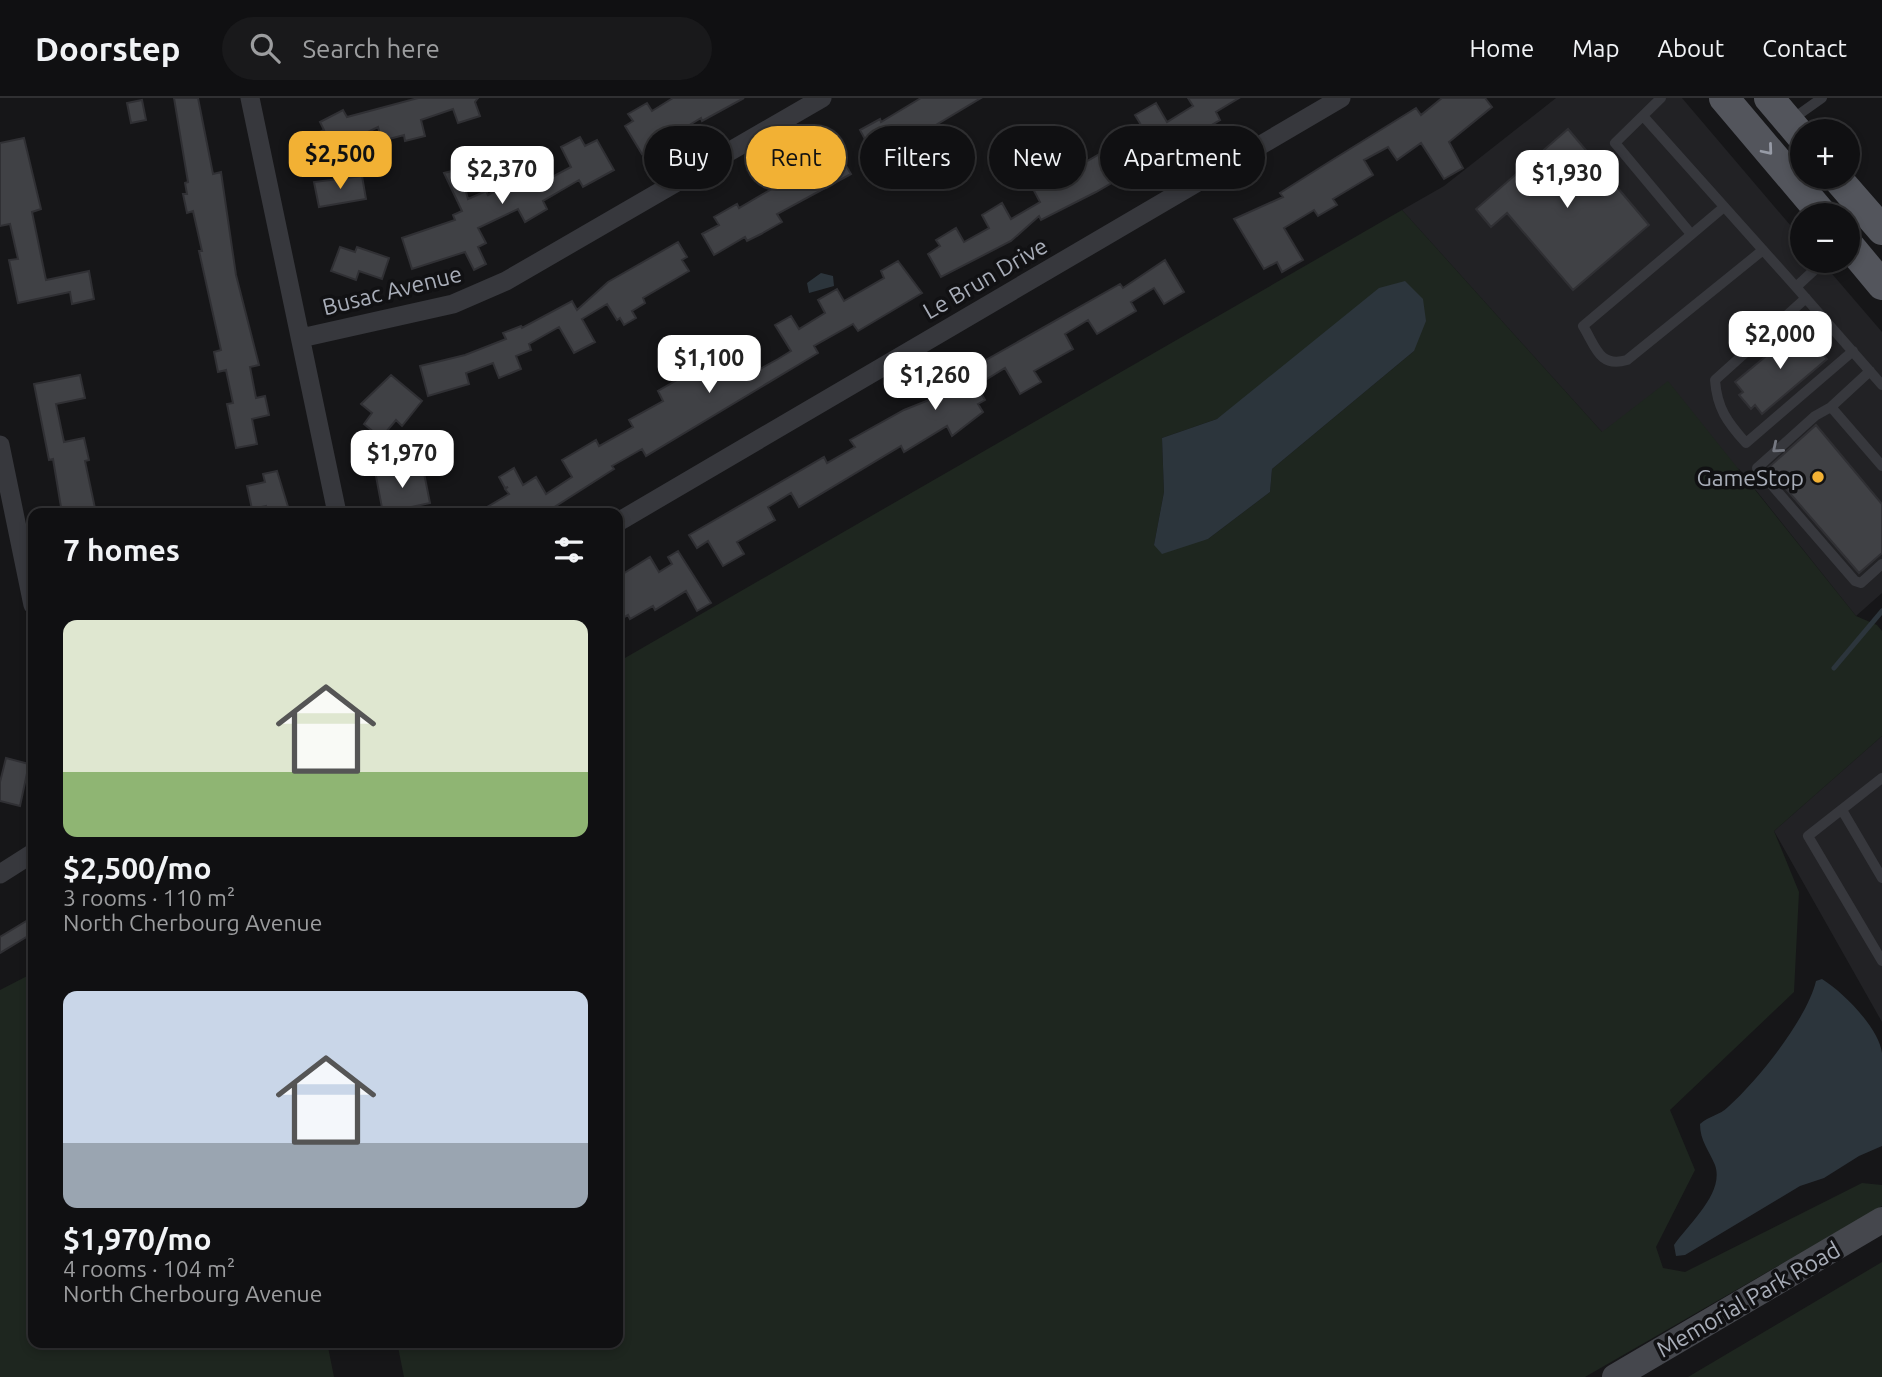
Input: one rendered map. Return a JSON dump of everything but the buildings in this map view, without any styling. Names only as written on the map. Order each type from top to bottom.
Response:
[{"type":"main road","points":[[1724,98],[1813,203]]},
{"type":"main road","points":[[1769,98],[1790,122]]},
{"type":"main road","points":[[1843,189],[1864,228],[1882,285]]},
{"type":"street","points":[[250,98],[336,508]]},
{"type":"street","name":"Busac Avenue","points":[[301,338],[453,304],[506,281],[822,98]]},
{"type":"street","name":"Le Brun Drive","points":[[623,519],[1341,98]]},
{"type":"street","points":[[0,445],[28,581]]},
{"type":"street","points":[[0,874],[28,856]]},
{"type":"street","name":"Memorial Park Road","points":[[1615,1377],[1882,1220]]},
{"type":"lane","points":[[1661,98],[1615,143],[1691,234]]},
{"type":"lane","points":[[1804,119],[1822,98]]},
{"type":"lane","points":[[1644,117],[1882,385]]},
{"type":"lane","points":[[1724,207],[1583,326],[1604,360],[1614,364],[1628,360],[1763,250]]},
{"type":"lane","points":[[1796,287],[1811,273]]},
{"type":"lane","points":[[1806,298],[1715,380],[1716,398],[1723,416],[1746,443],[1853,351]]},
{"type":"lane","points":[[1870,371],[1831,407],[1815,415],[1757,468],[1854,581],[1861,583],[1882,564]]},
{"type":"lane","points":[[1831,407],[1882,466]]},
{"type":"lane","points":[[1882,778],[1808,836],[1882,961]]},
{"type":"lane","points":[[1842,810],[1882,878]]},
{"type":"shaded area","points":[[1556,98],[1682,98],[1790,225],[1790,273],[1831,273],[1882,332],[1882,593],[1856,616],[1739,469],[1602,432],[1402,210],[1444,186]]},
{"type":"shaded area","points":[[1402,210],[1602,432],[1668,381],[1856,616],[1877,625],[1882,631],[1882,736],[1774,831],[1799,892],[1794,992],[1670,1110],[1695,1170],[1656,1247],[1663,1268],[1685,1272],[1862,1183],[1882,1185],[1882,1206],[1585,1377],[404,1377],[398,1348],[623,1348],[623,659]],"holes":[[[1414,351],[1272,469],[1270,492],[1208,539],[1154,545],[1164,492],[1162,438]]]},
{"type":"shaded area","points":[[821,273],[833,276],[834,286],[809,293],[807,283]]},
{"type":"shaded area","points":[[1405,281],[1423,299],[1426,321],[1414,351],[1272,469],[1270,492],[1208,539],[1162,554],[1154,545],[1164,492],[1162,438],[1217,419],[1379,288]]},
{"type":"shaded area","points":[[1882,736],[1882,1022],[1774,831]]},
{"type":"shaded area","points":[[28,976],[28,1348],[328,1348],[334,1377],[0,1377],[0,990]]},
{"type":"shaded area","points":[[1822,979],[1859,1012],[1879,1043],[1882,1053],[1882,1146],[1859,1156],[1824,1178],[1800,1186],[1685,1255],[1676,1256],[1674,1245],[1710,1197],[1717,1176],[1715,1165],[1703,1140],[1700,1124],[1728,1107],[1767,1065],[1803,1013],[1816,981]]},
{"type":"shaded area","points":[[1882,1262],[1882,1377],[1688,1377]]},
{"type":"waterway","points":[[1834,668],[1882,611]]},
{"type":"place","name":"GameStop","points":[[1818,477]]}]
